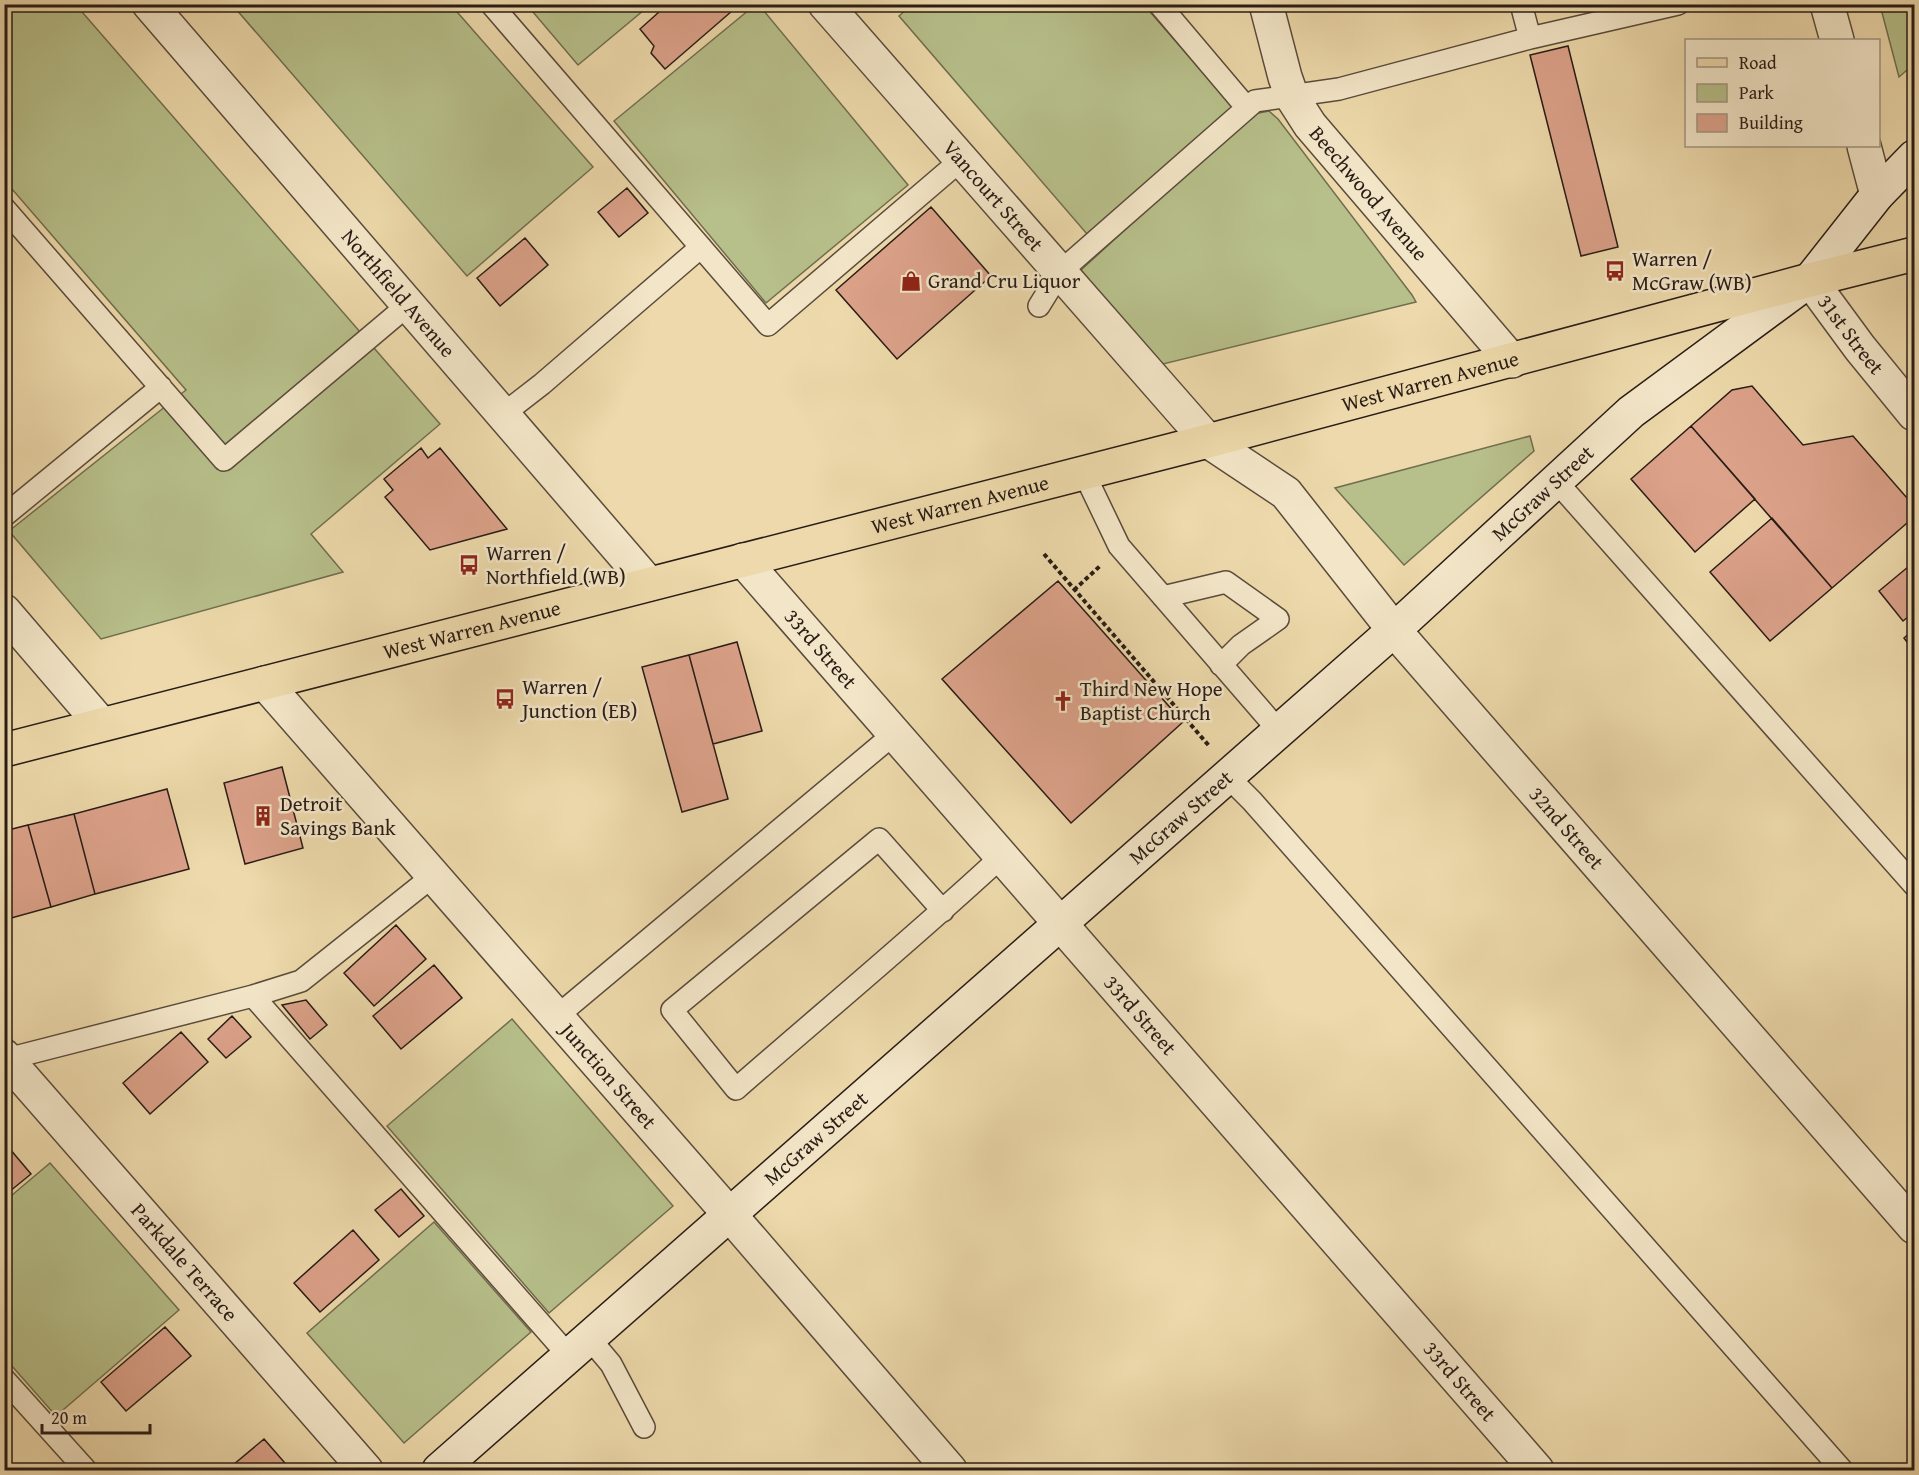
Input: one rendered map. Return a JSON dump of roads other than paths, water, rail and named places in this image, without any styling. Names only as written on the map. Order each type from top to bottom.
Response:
[{"type":"main road","name":"West Warren Avenue","points":[[4,750],[1208,441],[1914,254]]},
{"type":"street","name":"Northfield Avenue","points":[[150,4],[649,584]]},
{"type":"street","name":"Vancourt Street","points":[[825,4],[1208,441]]},
{"type":"street","name":"Beechwood Avenue","points":[[1266,4],[1292,97],[1310,125],[1512,361]]},
{"type":"street","points":[[1827,4],[1837,39]]},
{"type":"street","points":[[1864,147],[1877,195]]},
{"type":"street","name":"McGraw Street","points":[[439,1470],[1394,630],[1631,412],[1810,280],[1877,195],[1914,157]]},
{"type":"street","name":"31st Street","points":[[1810,280],[1860,348],[1914,414]]},
{"type":"street","name":"32nd Street","points":[[1208,441],[1286,493],[1394,630],[1914,1227]]},
{"type":"street","name":"33rd Street","points":[[743,560],[1537,1470]]},
{"type":"street","points":[[4,611],[101,724]]},
{"type":"street","name":"Junction Street","points":[[265,683],[950,1470]]},
{"type":"street","name":"Parkdale Terrace","points":[[6,1058],[366,1470]]},
{"type":"lane","points":[[491,4],[768,325],[961,160]]},
{"type":"lane","points":[[1158,4],[1247,108]]},
{"type":"lane","points":[[1521,4],[1530,38]]},
{"type":"lane","points":[[1039,306],[1060,272],[1255,100],[1292,97],[1339,89],[1530,38],[1678,4]]},
{"type":"lane","points":[[4,208],[225,460],[408,305]]},
{"type":"lane","points":[[502,415],[542,384],[701,247]]},
{"type":"lane","points":[[4,516],[161,387]]},
{"type":"lane","points":[[1084,473],[1119,546],[1279,731]]},
{"type":"lane","points":[[1556,481],[1914,885]]},
{"type":"lane","points":[[1163,597],[1226,582],[1278,619],[1241,645],[1221,665]]},
{"type":"lane","points":[[556,1017],[894,734]]},
{"type":"lane","points":[[1228,777],[1260,810],[1842,1470]]},
{"type":"lane","points":[[943,911],[879,839],[672,1010],[736,1089],[943,911],[1001,857]]},
{"type":"lane","points":[[6,1058],[253,996],[301,981],[433,876]]},
{"type":"lane","points":[[253,996],[579,1348],[612,1364],[644,1427]]},
{"type":"lane","points":[[4,1379],[86,1470]]},
{"type":"place","name":"Warren / McGraw (WB)","points":[[1615,271]]},
{"type":"place","name":"Grand Cru Liquor","points":[[911,281]]},
{"type":"place","name":"Warren / Northfield (WB)","points":[[469,565]]},
{"type":"place","name":"Warren / Junction (EB)","points":[[505,699]]},
{"type":"place","name":"Third New Hope Baptist Church","points":[[1063,701]]},
{"type":"place","name":"Detroit Savings Bank","points":[[263,816]]}]
